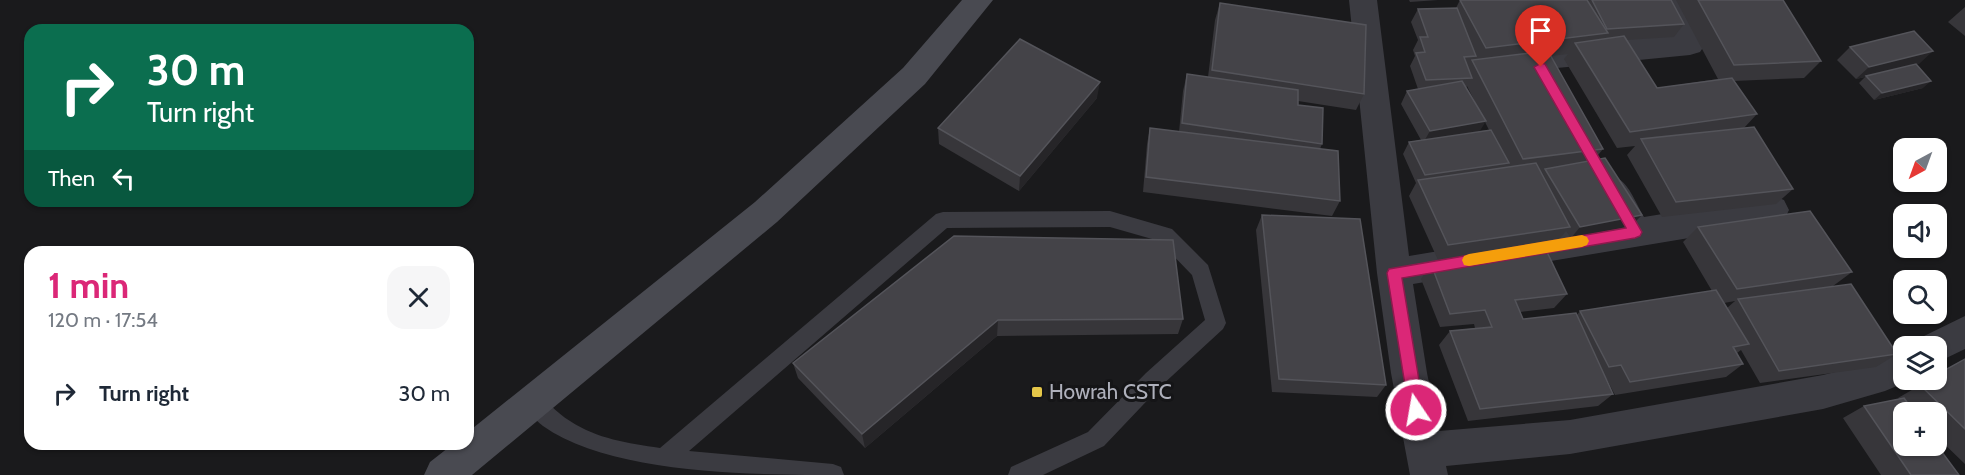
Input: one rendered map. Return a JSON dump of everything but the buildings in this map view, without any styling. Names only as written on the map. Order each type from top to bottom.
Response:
[{"type":"main road","points":[[474,450],[766,212],[914,76],[979,0]]},
{"type":"main road","points":[[443,475],[474,450]]},
{"type":"street","points":[[1363,0],[1379,166],[1411,390],[1427,463],[1823,392],[1885,375],[1893,370]]},
{"type":"street","points":[[1570,119],[1541,67],[1544,61],[1549,58],[1583,54],[1690,44],[1693,40],[1671,0]]},
{"type":"street","points":[[1594,160],[1635,232]]},
{"type":"street","points":[[1394,273],[1773,210]]},
{"type":"street","points":[[1947,341],[1965,332]]},
{"type":"lane","points":[[663,459],[943,220],[1110,219],[1165,235],[1202,271],[1216,323],[1153,380],[1096,439],[1019,475]]},
{"type":"lane","points":[[532,403],[561,428],[587,442],[620,452],[663,459],[833,475]]},
{"type":"slow traffic","points":[[1469,260],[1582,241]]},
{"type":"place","name":"Howrah CSTC","points":[[1037,392]]},
{"type":"route","points":[[1416,410],[1394,273],[1635,232],[1541,67]]}]
